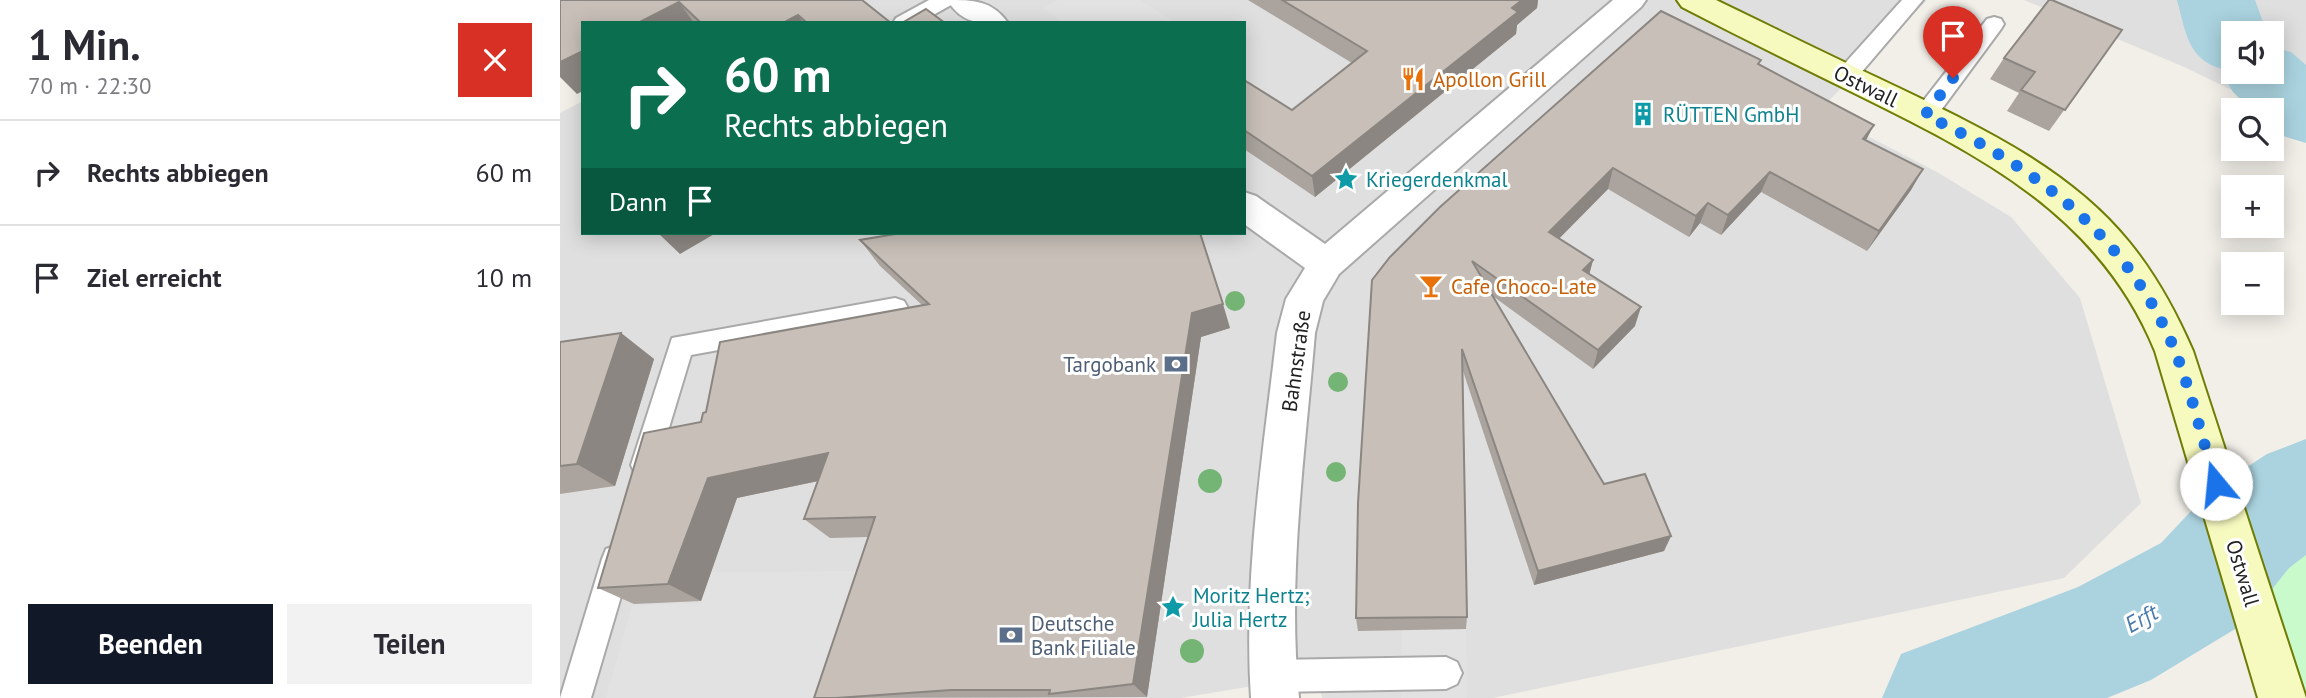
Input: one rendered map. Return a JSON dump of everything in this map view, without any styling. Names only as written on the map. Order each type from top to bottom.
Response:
[{"type":"main road","name":"Ostwall","points":[[1692,0],[2004,156],[2054,190],[2079,212],[2122,260],[2142,287],[2174,348],[2281,698]]},
{"type":"street","points":[[962,0],[990,21]]},
{"type":"street","name":"Bahnstraße","points":[[1274,687],[1272,574],[1296,333],[1305,299],[1326,264],[1631,0]]},
{"type":"street","points":[[1246,206],[1326,264]]},
{"type":"lane","points":[[907,21],[944,0]]},
{"type":"lane","points":[[1846,76],[1913,0]]},
{"type":"lane","points":[[1925,115],[1994,24]]},
{"type":"lane","points":[[638,489],[681,346],[895,308]]},
{"type":"lane","points":[[575,698],[626,528]]},
{"type":"lane","points":[[1274,687],[1446,673]]},
{"type":"shaded area","points":[[775,0],[1927,0],[1819,111],[1937,172],[2011,217],[2080,298],[2141,503],[2064,578],[1493,698],[1322,698],[1318,675],[1181,698],[560,698],[560,113],[581,102],[581,235],[1246,235],[1246,21],[735,21]]},
{"type":"shaded area","points":[[1057,0],[1140,0],[1173,21],[1061,21],[1043,8]]},
{"type":"shaded area","points":[[2024,0],[2306,0],[2306,126],[2284,115],[2284,98],[2248,98],[2182,66]]},
{"type":"shaded area","points":[[884,571],[845,698],[606,698],[632,606],[701,603],[712,572]]},
{"type":"shaded area","points":[[1402,629],[1466,629],[1467,698],[1401,698]]},
{"type":"green space","points":[[2306,491],[2306,698],[2252,537]]},
{"type":"building","points":[[560,0],[862,0],[888,21],[805,21],[798,15],[787,21],[699,21],[679,2],[642,21],[581,21],[581,52],[560,62]]},
{"type":"building","points":[[1282,0],[1522,0],[1512,8],[1518,12],[1312,176],[1246,131],[1246,81],[1292,110],[1367,51]]},
{"type":"building","points":[[2049,0],[2122,30],[2065,110],[2021,90],[2035,72],[2004,58]]},
{"type":"building","points":[[926,9],[942,21],[905,21]]},
{"type":"building","points":[[1661,11],[1761,60],[1758,64],[1874,125],[1863,139],[1923,169],[1879,231],[1770,172],[1728,215],[1708,203],[1696,216],[1613,168],[1549,232],[1593,260],[1583,270],[1641,307],[1598,350],[1472,261],[1604,484],[1645,474],[1671,536],[1538,571],[1462,349],[1467,617],[1356,618],[1358,503],[1372,280],[1390,257],[1440,207]]},
{"type":"building","points":[[889,235],[1201,235],[1223,304],[1192,313],[1133,684],[1049,694],[1050,690],[951,690],[814,698],[875,517],[804,519],[828,453],[708,478],[668,584],[598,588],[644,433],[701,422],[703,413],[706,412],[720,342],[929,304],[860,240]]},
{"type":"building","points":[[621,333],[577,464],[560,466],[560,342]]},
{"type":"waterway","name":"Erft","points":[[2216,0],[2223,21]]},
{"type":"waterway","name":"Erft","points":[[2275,84],[2306,113]]},
{"type":"waterway","name":"Erft","points":[[1945,698],[2108,637],[2203,583],[2249,530],[2306,490]]},
{"type":"place","name":"Apollon Grill","points":[[1413,79]]},
{"type":"place","name":"RÜTTEN GmbH","points":[[1643,114]]},
{"type":"place","name":"Kriegerdenkmal","points":[[1346,179]]},
{"type":"place","name":"Cafe Choco-Late","points":[[1431,286]]},
{"type":"place","name":"Targobank","points":[[1176,364]]},
{"type":"place","name":"Moritz Hertz; Julia Hertz","points":[[1173,607]]},
{"type":"place","name":"Deutsche Bank Filiale","points":[[1011,635]]},
{"type":"route","points":[[1953,78],[1925,115],[2004,156],[2054,190],[2102,236],[2142,287],[2174,348],[2216,484]]}]
